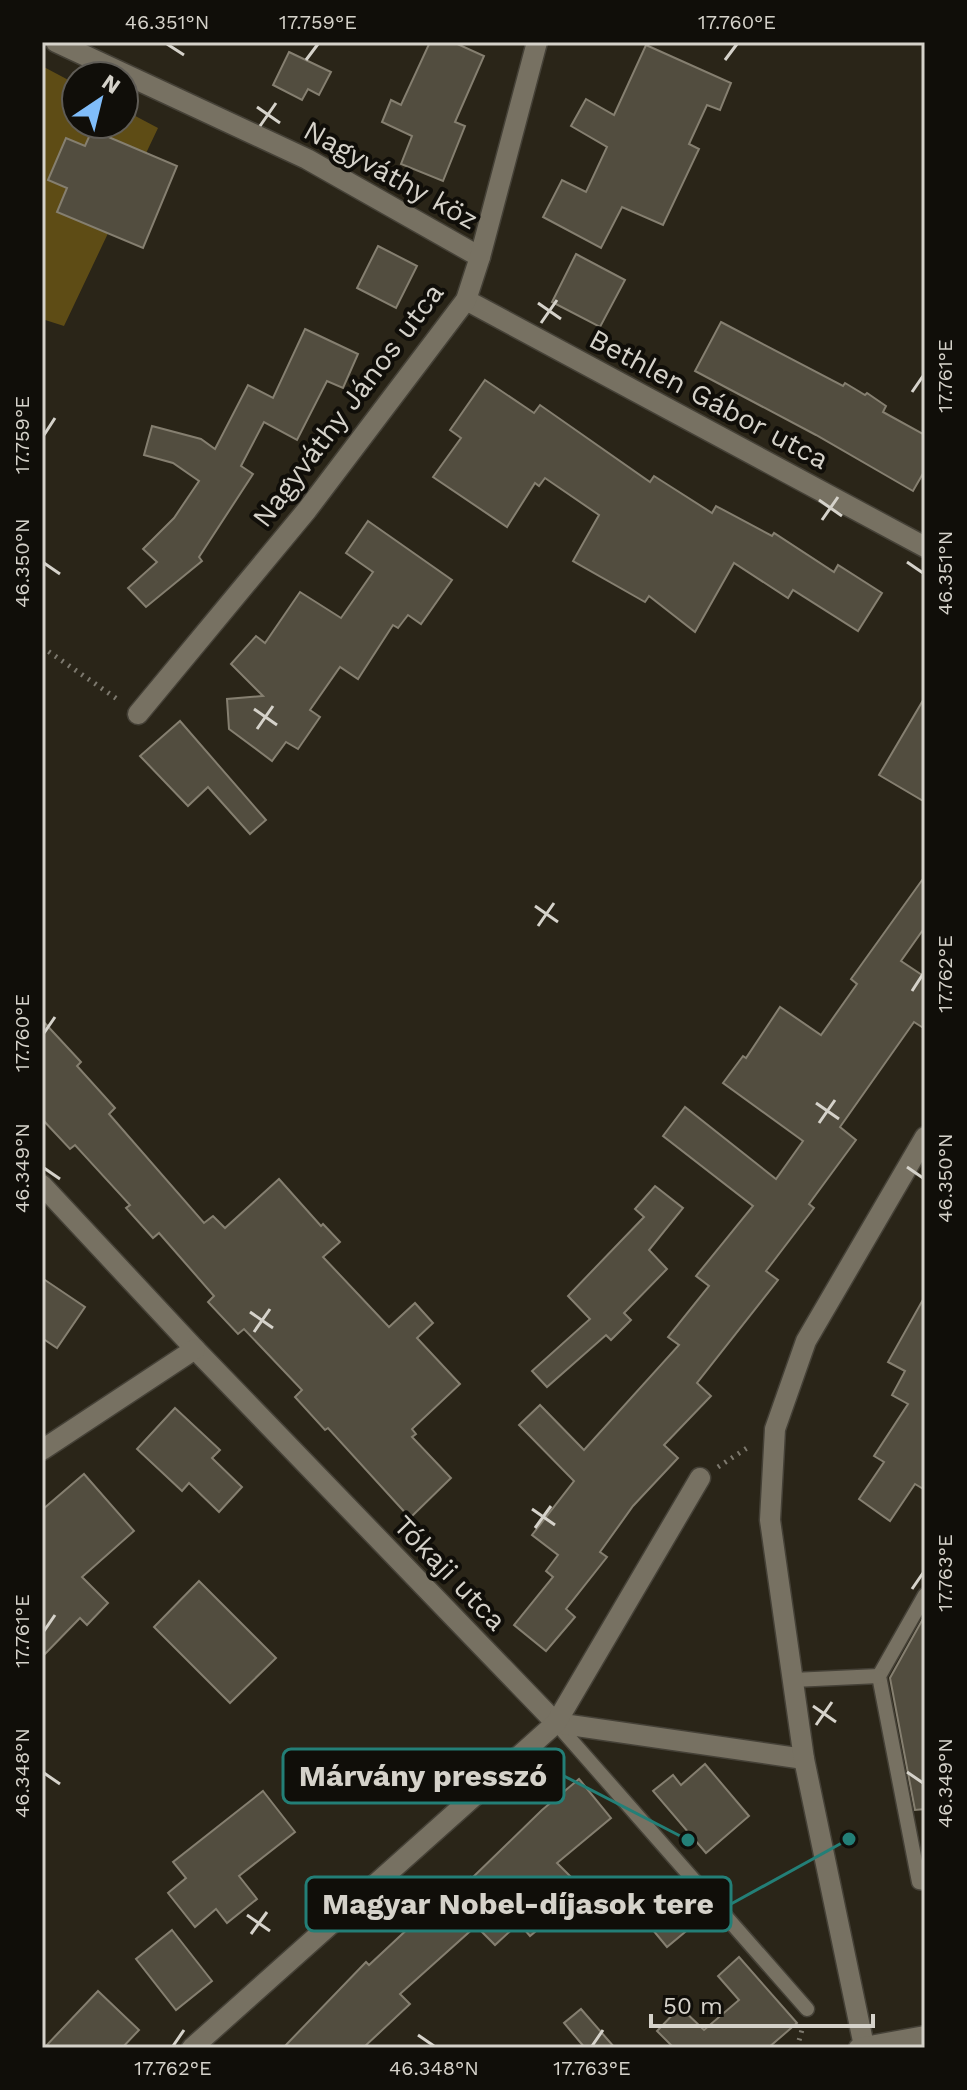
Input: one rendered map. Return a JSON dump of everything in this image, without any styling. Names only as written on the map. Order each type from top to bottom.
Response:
[{"type":"street","name":"Nagyváthy köz","points":[[56,42],[307,159],[480,257]]},
{"type":"street","name":"Nagyváthy János utca","points":[[138,714],[307,510],[466,300],[537,42]]},
{"type":"street","name":"Bethlen Gábor utca","points":[[466,300],[925,547]]},
{"type":"street","points":[[925,1137],[806,1341],[775,1429],[770,1520],[804,1759],[862,2047],[925,2036]]},
{"type":"street","name":"Tókaji utca","points":[[42,1185],[195,1349],[556,1723]]},
{"type":"street","points":[[42,1450],[195,1349]]},
{"type":"street","points":[[192,2048],[556,1723],[700,1478]]},
{"type":"street","points":[[556,1723],[804,1759]]},
{"type":"lane","points":[[925,1595],[879,1676],[919,1882],[925,1883]]},
{"type":"lane","points":[[793,1680],[879,1676]]},
{"type":"lane","name":"Tókaji utca","points":[[556,1723],[807,2009]]},
{"type":"path","points":[[42,647],[138,714]]},
{"type":"path","points":[[700,1478],[775,1429]]},
{"type":"shaded area","points":[[42,66],[60,76],[60,140],[140,140],[140,118],[158,128],[64,326],[42,319]]},
{"type":"building","points":[[430,42],[453,42],[484,56],[455,122],[465,126],[443,181],[401,164],[412,136],[382,122],[391,100],[401,105]]},
{"type":"building","points":[[646,45],[731,83],[720,110],[707,105],[689,144],[699,149],[663,225],[622,207],[601,248],[543,217],[562,180],[586,192],[607,147],[571,126],[586,99],[614,115]]},
{"type":"building","points":[[289,52],[331,72],[319,95],[308,89],[302,100],[273,85]]},
{"type":"building","points":[[65,140],[85,146],[88,140],[116,140],[177,166],[143,248],[57,212],[67,188],[48,180]]},
{"type":"building","points":[[378,246],[417,266],[396,308],[357,288]]},
{"type":"building","points":[[576,254],[625,280],[600,327],[552,302]]},
{"type":"building","points":[[721,322],[843,386],[845,383],[865,395],[867,393],[886,406],[883,412],[925,435],[925,470],[913,491],[695,371]]},
{"type":"building","points":[[305,329],[358,354],[343,388],[327,381],[297,440],[264,422],[241,466],[253,474],[199,557],[202,561],[146,607],[128,588],[157,562],[143,549],[174,518],[199,481],[173,463],[144,455],[152,426],[201,439],[215,449],[248,385],[273,398]]},
{"type":"building","points":[[485,380],[534,413],[540,405],[650,482],[654,476],[712,513],[716,506],[772,536],[774,533],[834,572],[838,565],[882,593],[858,631],[793,590],[788,598],[734,563],[695,632],[649,596],[645,602],[573,561],[599,515],[545,478],[539,486],[535,483],[507,527],[433,477],[461,438],[450,430]]},
{"type":"building","points":[[368,521],[452,580],[421,624],[408,615],[398,628],[393,625],[358,679],[340,667],[310,710],[320,717],[298,749],[286,742],[272,761],[229,729],[227,699],[263,696],[231,664],[256,636],[265,643],[300,592],[341,618],[373,572],[346,553]]},
{"type":"building","points":[[925,697],[925,802],[879,775]]},
{"type":"building","points":[[180,721],[266,820],[250,834],[208,787],[188,806],[140,756]]},
{"type":"building","points":[[925,876],[925,927],[901,961],[925,977],[925,1029],[914,1022],[840,1127],[856,1140],[809,1204],[814,1208],[766,1271],[778,1280],[697,1383],[711,1396],[664,1445],[678,1458],[633,1506],[600,1552],[607,1557],[566,1609],[575,1617],[546,1651],[514,1625],[553,1577],[546,1571],[558,1555],[532,1535],[574,1481],[519,1425],[540,1405],[584,1450],[679,1345],[668,1337],[709,1286],[696,1276],[753,1206],[663,1136],[685,1107],[776,1179],[803,1141],[723,1083],[743,1056],[746,1058],[780,1007],[821,1035],[857,984],[851,979]]},
{"type":"building","points":[[42,1020],[81,1062],[77,1066],[115,1108],[109,1114],[204,1223],[213,1216],[225,1228],[279,1179],[321,1226],[323,1224],[340,1242],[323,1257],[389,1327],[415,1303],[433,1323],[417,1338],[460,1384],[412,1429],[416,1434],[412,1437],[451,1478],[410,1518],[328,1428],[325,1430],[295,1397],[302,1390],[244,1329],[238,1334],[208,1302],[214,1296],[159,1233],[153,1238],[126,1208],[130,1205],[75,1145],[70,1149],[42,1119]]},
{"type":"building","points":[[655,1186],[683,1208],[649,1250],[667,1269],[624,1313],[631,1320],[611,1340],[606,1335],[547,1387],[532,1371],[590,1319],[568,1296],[644,1217],[635,1209]]},
{"type":"building","points":[[42,1278],[85,1307],[57,1348],[42,1338]]},
{"type":"building","points":[[925,1296],[925,1490],[915,1484],[890,1521],[859,1499],[884,1462],[874,1456],[908,1404],[892,1395],[905,1371],[888,1362]]},
{"type":"building","points":[[175,1408],[220,1450],[212,1458],[242,1487],[219,1512],[189,1483],[182,1491],[137,1449]]},
{"type":"building","points":[[84,1474],[134,1531],[82,1577],[108,1603],[87,1625],[80,1618],[42,1657],[42,1510]]},
{"type":"building","points":[[199,1581],[276,1658],[230,1703],[154,1627]]},
{"type":"building","points":[[925,1615],[925,1809],[915,1810],[890,1678]]},
{"type":"building","points":[[705,1764],[749,1816],[706,1853],[653,1791],[673,1775],[681,1785]]},
{"type":"building","points":[[579,1779],[611,1818],[557,1863],[607,1913],[590,1929],[566,1906],[530,1936],[519,1923],[495,1945],[476,1926],[400,1994],[410,2004],[363,2048],[283,2048],[366,1962],[369,1965],[413,1924],[415,1926],[471,1879]]},
{"type":"building","points":[[263,1791],[295,1832],[239,1876],[257,1899],[227,1923],[216,1909],[195,1927],[168,1893],[186,1878],[173,1862]]},
{"type":"building","points":[[677,1889],[702,1918],[667,1947],[642,1917]]},
{"type":"building","points":[[172,1930],[212,1981],[176,2010],[136,1959]]},
{"type":"building","points":[[739,1957],[797,2023],[768,2048],[674,2048],[657,2031],[680,2007],[704,2030],[739,2000],[718,1976]]},
{"type":"building","points":[[98,1991],[139,2030],[122,2048],[44,2048]]},
{"type":"building","points":[[581,2009],[615,2048],[585,2048],[564,2023]]},
{"type":"place","name":"Magyar Nobel-díjasok tere","points":[[849,1839]]},
{"type":"place","name":"Márvány presszó","points":[[688,1840]]}]
